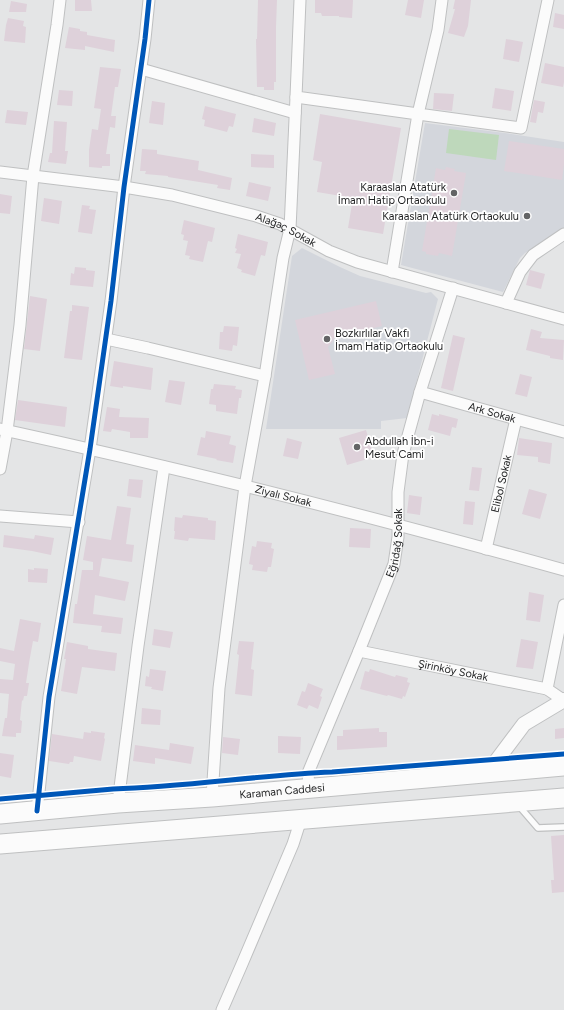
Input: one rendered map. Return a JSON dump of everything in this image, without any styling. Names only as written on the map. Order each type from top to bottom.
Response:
[{"type":"highway","name":"Karaman Caddesi","points":[[0,814],[564,766]]},
{"type":"highway","points":[[0,844],[564,798]]},
{"type":"street","points":[[0,469],[4,430],[20,325],[33,176],[60,0]]},
{"type":"street","points":[[37,811],[49,697],[79,522],[106,339],[124,187],[141,69],[149,0]]},
{"type":"street","points":[[212,797],[219,688],[245,486],[265,376],[283,258],[290,229],[300,0]]},
{"type":"street","points":[[392,272],[418,114],[438,30],[442,0]]},
{"type":"street","points":[[296,97],[522,128],[548,0]]},
{"type":"street","points":[[141,69],[295,113]]},
{"type":"street","name":"Alağaç Sokak","points":[[0,172],[124,187],[172,195],[268,219],[290,229],[317,245],[342,256],[392,272],[564,318]]},
{"type":"street","points":[[506,303],[520,272],[533,255],[564,234]]},
{"type":"street","name":"Eğridağ Sokak","points":[[309,788],[308,773],[394,564],[397,549],[398,492],[403,454],[420,392],[453,288]]},
{"type":"street","points":[[106,339],[265,376]]},
{"type":"street","name":"Ark Sokak","points":[[420,392],[564,432]]},
{"type":"street","name":"Elibol Sokak","points":[[486,549],[516,419]]},
{"type":"street","name":"Ziyalı Sokak","points":[[4,430],[245,486],[398,525],[564,570]]},
{"type":"street","points":[[118,803],[138,646],[164,467]]},
{"type":"street","points":[[0,516],[79,522]]},
{"type":"street","points":[[488,772],[524,724],[563,700],[547,688],[564,605]]},
{"type":"street","name":"Şirinköy Sokak","points":[[359,651],[547,688]]},
{"type":"street","points":[[222,1010],[290,851],[301,819]]},
{"type":"lane","points":[[515,802],[538,828],[564,827]]},
{"type":"shaded area","points":[[425,123],[564,142],[564,229],[525,253],[520,258],[503,292],[401,265]]},
{"type":"shaded area","points":[[302,248],[360,276],[426,293],[431,292],[438,299],[407,418],[381,421],[381,429],[266,429],[292,256]]},
{"type":"green space","points":[[449,129],[499,135],[496,160],[446,153]]},
{"type":"building","points":[[75,0],[91,0],[92,11],[75,11]]},
{"type":"building","points":[[258,0],[277,0],[276,82],[274,82],[274,90],[264,90],[264,87],[257,87],[256,39]]},
{"type":"building","points":[[315,0],[353,0],[352,18],[322,16],[321,13],[315,13]]},
{"type":"building","points":[[408,0],[424,0],[421,18],[405,15]]},
{"type":"building","points":[[455,0],[471,0],[468,26],[464,37],[448,33],[455,9],[453,9]]},
{"type":"building","points":[[11,1],[27,4],[26,12],[9,12]]},
{"type":"building","points":[[555,13],[564,15],[564,29],[553,27]]},
{"type":"building","points":[[8,18],[24,21],[23,26],[26,27],[25,43],[4,41]]},
{"type":"building","points":[[69,27],[87,32],[87,35],[115,40],[114,52],[85,46],[85,50],[65,48]]},
{"type":"building","points":[[506,39],[523,42],[519,62],[503,59]]},
{"type":"building","points":[[545,63],[564,67],[563,87],[541,83]]},
{"type":"building","points":[[100,67],[121,69],[118,87],[115,87],[111,116],[116,116],[115,128],[110,127],[106,154],[110,154],[110,166],[102,166],[102,168],[89,167],[89,150],[92,129],[98,130],[101,109],[94,108]]},
{"type":"building","points":[[495,88],[514,91],[511,111],[492,108]]},
{"type":"building","points":[[59,90],[73,91],[72,106],[57,105]]},
{"type":"building","points":[[434,93],[454,94],[452,111],[433,109]]},
{"type":"building","points":[[534,100],[545,102],[543,113],[538,112],[536,123],[530,122]]},
{"type":"building","points":[[152,101],[165,103],[163,125],[149,123]]},
{"type":"building","points":[[205,106],[236,114],[233,127],[229,126],[227,132],[204,126],[205,120],[202,119]]},
{"type":"building","points":[[7,110],[28,112],[26,125],[5,123]]},
{"type":"building","points":[[320,114],[401,128],[383,234],[348,228],[353,198],[317,192],[322,162],[313,160]]},
{"type":"building","points":[[254,118],[276,123],[274,136],[252,132]]},
{"type":"building","points":[[54,121],[67,122],[65,151],[68,151],[66,164],[48,162],[50,153],[52,153]]},
{"type":"building","points":[[509,141],[564,149],[562,180],[504,171]]},
{"type":"building","points":[[142,149],[157,150],[157,154],[199,161],[198,170],[232,178],[230,190],[217,188],[218,185],[168,176],[145,174],[146,171],[140,171]]},
{"type":"building","points":[[251,154],[274,155],[274,168],[251,167]]},
{"type":"building","points":[[446,167],[455,169],[454,171],[466,173],[452,256],[439,253],[438,256],[426,254],[426,252],[422,251],[436,168],[445,170]]},
{"type":"building","points":[[249,182],[271,187],[268,201],[246,196]]},
{"type":"building","points":[[0,194],[12,196],[10,214],[0,213]]},
{"type":"building","points":[[44,198],[62,201],[59,224],[41,221]]},
{"type":"building","points":[[82,205],[90,206],[89,209],[96,210],[92,234],[78,232]]},
{"type":"building","points":[[184,220],[215,228],[212,242],[208,241],[203,262],[189,259],[190,256],[185,255],[188,241],[183,240],[184,235],[181,234]]},
{"type":"building","points":[[238,234],[268,242],[265,256],[261,255],[255,276],[241,272],[242,270],[237,268],[241,254],[235,253],[237,249],[235,248]]},
{"type":"building","points":[[75,267],[95,271],[93,287],[70,285],[71,273],[74,274]]},
{"type":"building","points":[[530,270],[545,274],[541,289],[526,285]]},
{"type":"building","points":[[30,296],[47,299],[40,351],[24,349]]},
{"type":"building","points":[[376,301],[382,326],[334,338],[328,347],[335,374],[309,380],[295,320]]},
{"type":"building","points":[[72,305],[89,307],[82,360],[64,358]]},
{"type":"building","points":[[224,326],[239,327],[237,346],[233,345],[232,351],[219,349],[220,332],[223,332]]},
{"type":"building","points":[[531,329],[542,332],[540,338],[564,340],[563,360],[550,358],[550,356],[526,350]]},
{"type":"building","points":[[453,335],[465,338],[453,391],[441,388]]},
{"type":"building","points":[[114,361],[153,368],[151,390],[123,386],[123,388],[110,386]]},
{"type":"building","points":[[520,374],[532,377],[527,397],[515,394]]},
{"type":"building","points":[[169,380],[185,382],[181,405],[165,402]]},
{"type":"building","points":[[214,384],[236,386],[235,389],[242,390],[241,398],[239,398],[237,414],[216,411],[216,405],[209,404],[211,389],[213,389]]},
{"type":"building","points":[[18,400],[67,407],[65,427],[15,420]]},
{"type":"building","points":[[107,407],[120,409],[119,417],[149,418],[148,438],[130,438],[130,432],[112,429],[111,432],[103,431]]},
{"type":"building","points":[[432,414],[439,416],[439,414],[458,419],[456,428],[452,427],[450,436],[428,430]]},
{"type":"building","name":"Abdullah İbn-i Mesut Cami","points":[[366,430],[374,457],[347,465],[339,438]]},
{"type":"building","points":[[206,431],[231,436],[229,444],[236,446],[233,463],[197,455],[201,437],[205,438]]},
{"type":"building","points":[[287,438],[302,442],[298,459],[283,456]]},
{"type":"building","points":[[519,438],[552,443],[550,464],[538,462],[538,457],[517,455]]},
{"type":"building","points":[[472,467],[482,468],[479,491],[469,490]]},
{"type":"building","points":[[129,479],[143,480],[141,498],[127,496]]},
{"type":"building","points":[[529,489],[547,494],[540,519],[522,514]]},
{"type":"building","points":[[409,495],[422,497],[420,515],[407,513]]},
{"type":"building","points":[[465,501],[475,502],[473,525],[463,524]]},
{"type":"building","points":[[117,506],[131,508],[126,544],[134,545],[132,562],[102,558],[99,576],[129,582],[125,601],[95,595],[93,614],[123,618],[121,634],[101,632],[102,626],[73,623],[75,604],[77,604],[82,570],[93,570],[93,562],[83,560],[87,536],[111,540]]},
{"type":"building","points":[[183,515],[208,518],[208,520],[216,521],[215,540],[189,538],[188,541],[174,539],[175,517],[182,518]]},
{"type":"building","points":[[350,528],[371,529],[370,548],[349,547]]},
{"type":"building","points":[[4,535],[34,539],[35,535],[54,538],[51,555],[3,547]]},
{"type":"building","points":[[257,541],[272,543],[271,548],[274,549],[271,567],[268,567],[267,572],[252,570],[253,565],[249,564],[252,546],[256,547]]},
{"type":"building","points":[[34,568],[48,569],[47,583],[28,582],[28,569],[34,570]]},
{"type":"building","points":[[529,592],[544,595],[540,622],[526,620]]},
{"type":"building","points":[[20,619],[41,623],[38,642],[33,641],[26,683],[29,683],[27,696],[24,696],[23,701],[22,700],[20,720],[22,721],[21,733],[16,733],[16,737],[2,736],[5,718],[7,718],[9,694],[0,693],[0,679],[13,680],[15,664],[0,661],[0,648],[14,651]]},
{"type":"building","points":[[154,629],[173,632],[170,648],[152,645]]},
{"type":"building","points":[[521,639],[538,642],[533,669],[516,667]]},
{"type":"building","points":[[239,641],[254,642],[251,669],[254,670],[252,696],[235,694]]},
{"type":"building","points":[[67,642],[88,646],[88,649],[117,653],[115,671],[82,667],[77,694],[61,691]]},
{"type":"building","points":[[150,669],[166,671],[163,691],[151,689],[152,687],[145,686],[146,676],[149,677]]},
{"type":"building","points":[[370,669],[395,677],[396,675],[408,678],[407,682],[410,683],[405,697],[403,696],[402,699],[360,689],[365,671],[369,672]]},
{"type":"building","points":[[308,683],[323,689],[320,696],[322,697],[318,709],[309,705],[307,709],[297,705],[302,691],[305,692]]},
{"type":"building","points":[[142,708],[161,710],[160,725],[141,724]]},
{"type":"building","points":[[379,728],[379,732],[387,732],[387,747],[337,750],[337,736],[343,736],[343,730]]},
{"type":"building","points":[[564,728],[564,738],[555,739],[555,729]]},
{"type":"building","points":[[91,731],[105,733],[101,761],[74,756],[73,762],[70,762],[69,764],[49,761],[52,734],[83,739],[84,732],[91,733]]},
{"type":"building","points":[[278,736],[301,737],[300,754],[278,753]]},
{"type":"building","points":[[223,737],[240,739],[238,755],[222,753]]},
{"type":"building","points":[[170,743],[194,747],[191,764],[155,758],[155,764],[133,761],[135,745],[169,750]]},
{"type":"building","points":[[0,753],[14,755],[11,778],[0,776]]},
{"type":"building","points":[[564,835],[564,892],[552,893],[551,880],[554,880],[551,836]]},
{"type":"cycle path","points":[[37,811],[49,697],[90,449],[111,301],[124,187],[145,39],[149,0]]},
{"type":"cycle path","points":[[0,799],[564,754]]},
{"type":"place","name":"Karaaslan Atatürk İmam Hatip Ortaokulu","points":[[454,193]]},
{"type":"place","name":"Karaaslan Atatürk Ortaokulu","points":[[527,216]]},
{"type":"place","name":"Bozkırlılar Vakfı İmam Hatip Ortaokulu","points":[[327,339]]},
{"type":"place","name":"Abdullah İbn-i Mesut Cami","points":[[357,447]]}]
